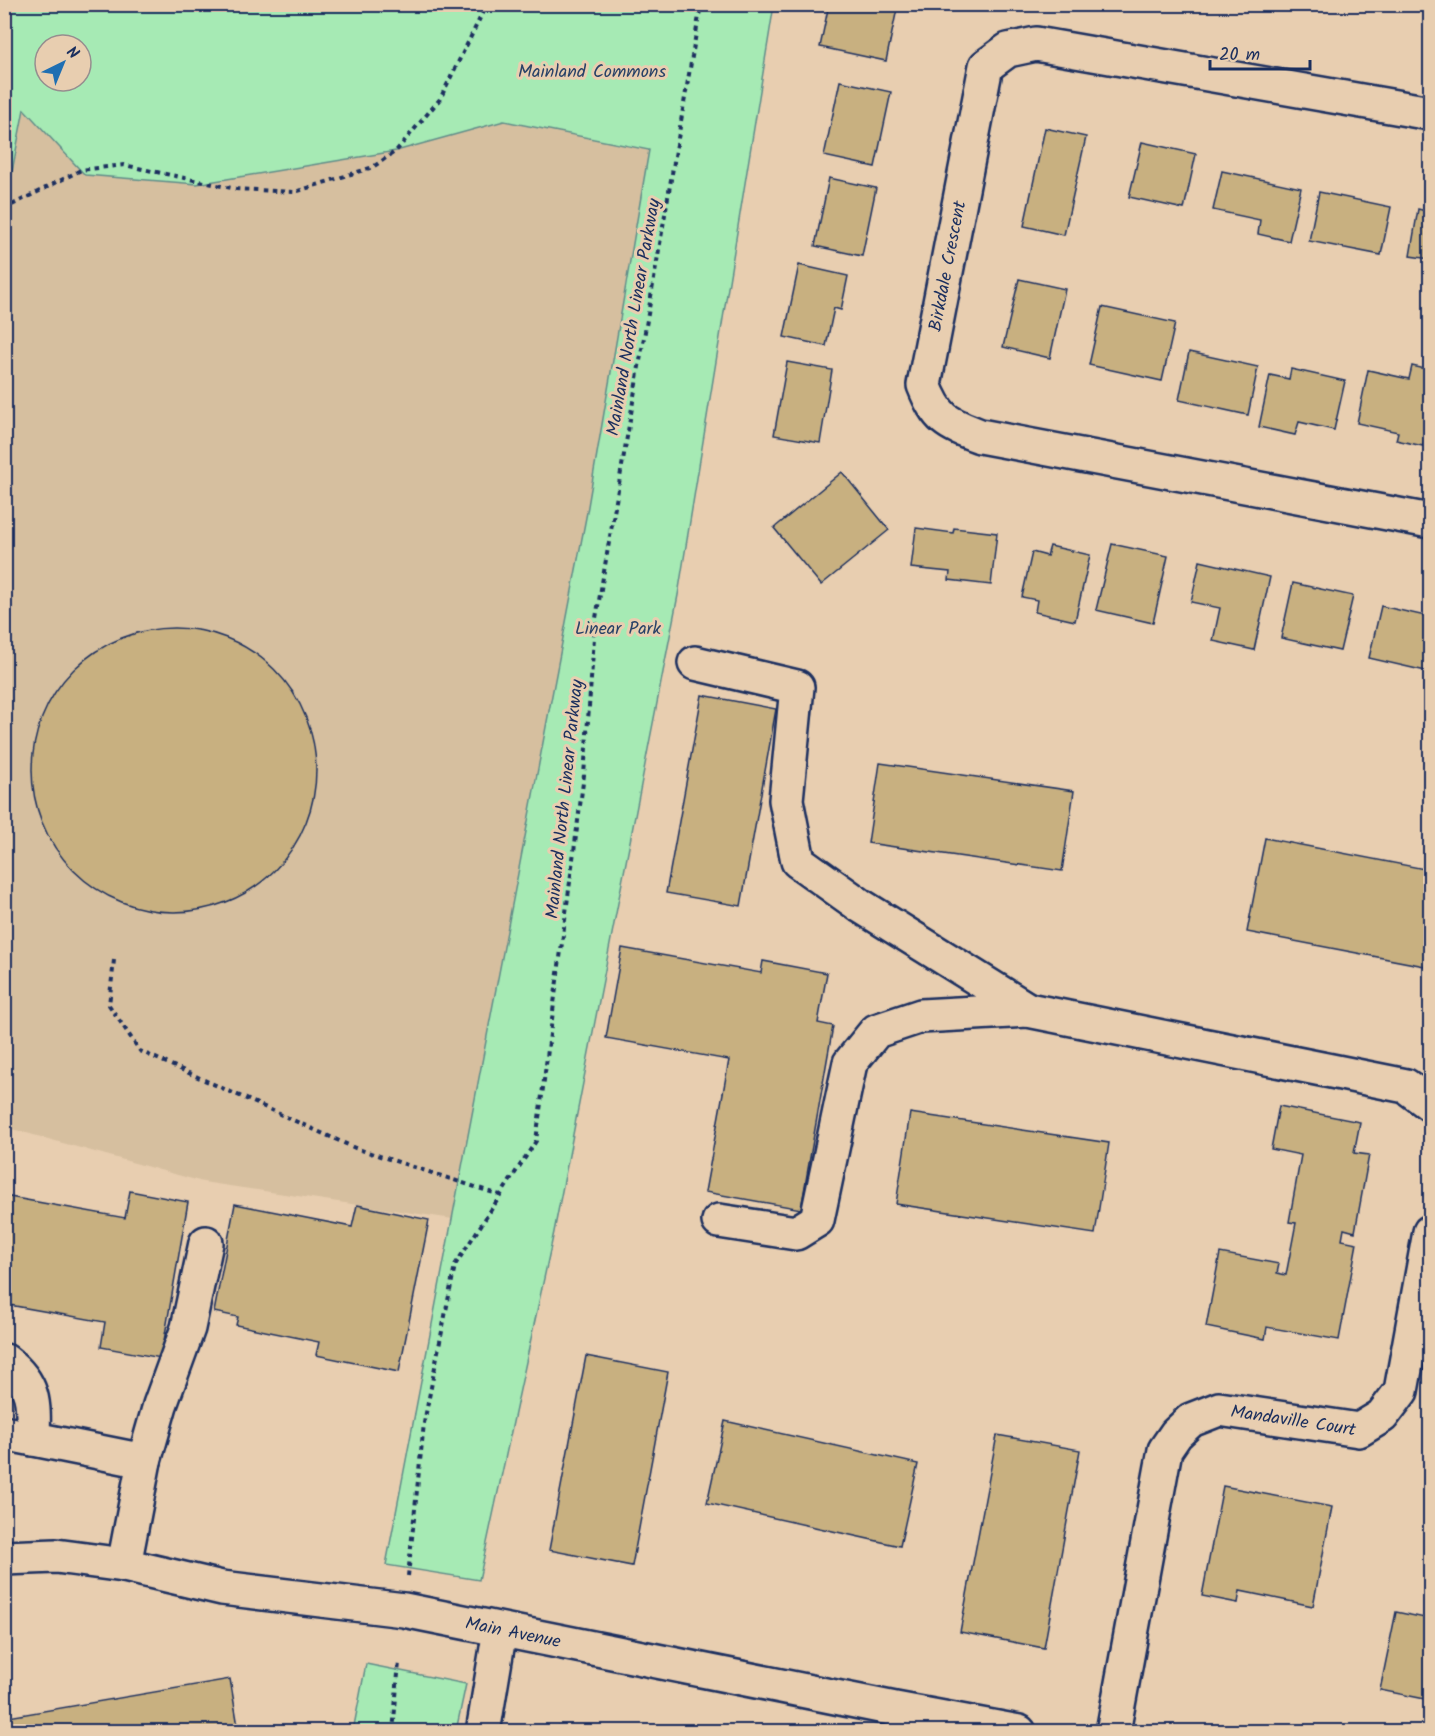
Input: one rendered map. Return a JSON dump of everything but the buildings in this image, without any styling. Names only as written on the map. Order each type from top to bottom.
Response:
[{"type":"street","name":"Birkdale Crescent","points":[[1431,113],[1036,44],[1008,50],[986,66],[924,385],[932,406],[948,424],[980,436],[1431,521]]},
{"type":"street","points":[[695,663],[797,687],[786,800],[798,861],[861,906],[1028,1010]]},
{"type":"street","points":[[719,1221],[796,1233],[817,1220],[850,1063],[876,1030],[921,1016],[1028,1010],[1406,1086],[1431,1104]]},
{"type":"street","name":"Mandaville Court","points":[[1113,1731],[1165,1450],[1176,1434],[1191,1420],[1219,1409],[1359,1430],[1382,1416],[1401,1391],[1431,1232]]},
{"type":"street","points":[[124,1565],[144,1461],[160,1405],[188,1328],[206,1243]]},
{"type":"street","points":[[5,1361],[19,1372],[28,1386],[34,1406],[19,1436],[144,1461]]},
{"type":"street","name":"Main Avenue","points":[[4,1558],[56,1556],[124,1565],[222,1588],[404,1610],[883,1707],[1019,1731]]},
{"type":"street","points":[[483,1731],[500,1630]]},
{"type":"path","points":[[4,209],[81,170],[124,165],[236,189],[295,192],[373,168],[396,151],[440,99],[487,4]]},
{"type":"path","name":"Mainland North Linear Parkway","points":[[408,1576],[424,1423],[455,1265],[536,1141],[584,775],[595,624],[700,4]]},
{"type":"path","points":[[114,960],[108,1005],[140,1051],[356,1148],[500,1195]]},
{"type":"path","points":[[393,1731],[399,1662]]},
{"type":"shaded area","points":[[39,28],[64,33],[38,33]]},
{"type":"shaded area","points":[[93,39],[649,150],[587,512],[453,1219],[203,1182],[5,1127],[4,208],[33,59],[33,93],[93,93]]},
{"type":"green space","name":"Linear Park","points":[[5,4],[774,5],[678,595],[554,1232],[479,1580],[386,1565],[587,512],[649,150],[504,121],[396,151],[197,184],[85,175],[24,109],[5,208]]},
{"type":"green space","points":[[366,1664],[466,1684],[456,1731],[353,1731]]},
{"type":"park label","name":"Mainland Commons","points":[[592,71]]}]
